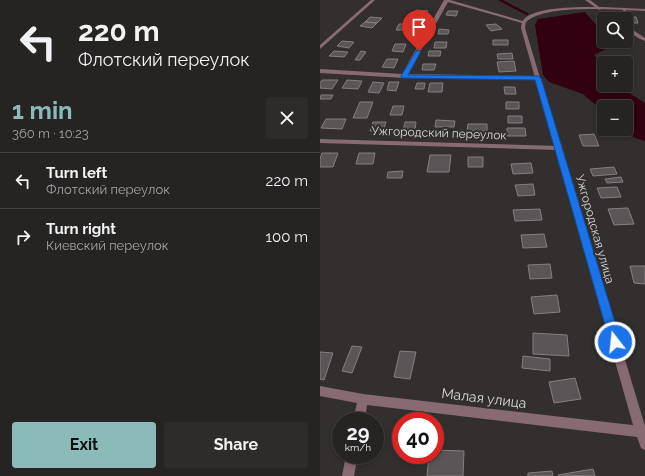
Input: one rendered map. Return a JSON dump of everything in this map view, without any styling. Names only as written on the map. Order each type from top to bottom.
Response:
[{"type":"street","points":[[320,48],[373,0]]},
{"type":"street","points":[[404,76],[446,0],[524,22],[531,16],[549,11],[600,9],[645,10]]},
{"type":"street","points":[[587,0],[600,9]]},
{"type":"street","name":"Ужгородская улица","points":[[524,22],[523,28],[643,432],[645,444]]},
{"type":"street","points":[[633,33],[645,40]]},
{"type":"street","points":[[320,71],[404,76],[538,78]]},
{"type":"street","name":"Ужгородский переулок","points":[[320,141],[558,148]]},
{"type":"street","name":"Малая улица","points":[[320,391],[363,399],[643,432]]},
{"type":"street","points":[[361,412],[363,399]]},
{"type":"street","points":[[348,476],[350,464]]},
{"type":"shaded area","points":[[585,12],[597,26],[597,48],[607,48],[594,55],[597,58],[597,92],[628,92],[645,103],[645,141],[633,136],[633,100],[597,100],[597,106],[583,94],[549,82],[543,75],[535,25],[538,19]]},
{"type":"building","points":[[416,10],[428,11],[425,15],[413,14]]},
{"type":"building","points":[[448,11],[458,11],[456,16],[446,15]]},
{"type":"building","points":[[370,17],[382,18],[377,23],[365,22]]},
{"type":"building","points":[[633,17],[636,17],[638,23],[633,23]]},
{"type":"building","points":[[365,22],[377,23],[372,28],[360,26]]},
{"type":"building","points":[[399,24],[415,24],[412,30],[396,30]]},
{"type":"building","points":[[496,24],[502,29],[491,31],[486,25]]},
{"type":"building","points":[[439,29],[449,30],[448,34],[438,34]]},
{"type":"building","points":[[493,40],[508,40],[508,45],[493,45]]},
{"type":"building","points":[[342,41],[354,42],[349,48],[337,46]]},
{"type":"building","points":[[435,42],[447,42],[446,48],[434,48]]},
{"type":"building","points":[[395,44],[406,44],[403,52],[392,51]]},
{"type":"building","points":[[334,51],[348,52],[344,57],[329,56]]},
{"type":"building","points":[[361,51],[366,52],[360,60],[355,60]]},
{"type":"building","points":[[429,51],[441,51],[440,56],[428,56]]},
{"type":"building","points":[[512,53],[513,59],[498,59],[497,54]]},
{"type":"building","points":[[387,59],[398,59],[394,68],[382,67]]},
{"type":"building","points":[[514,61],[516,71],[499,72],[497,62]]},
{"type":"building","points":[[423,64],[436,64],[434,70],[422,70]]},
{"type":"building","points":[[322,80],[338,80],[332,89],[320,88],[320,83]]},
{"type":"building","points":[[347,80],[362,81],[358,89],[342,88]]},
{"type":"building","points":[[373,82],[384,83],[379,93],[368,92]]},
{"type":"building","points":[[389,82],[399,82],[396,91],[387,90]]},
{"type":"building","points":[[417,83],[425,83],[424,89],[415,89]]},
{"type":"building","points":[[430,83],[443,83],[442,92],[428,92]]},
{"type":"building","points":[[504,87],[515,87],[516,94],[505,94]]},
{"type":"building","points":[[321,95],[333,95],[331,99],[320,99]]},
{"type":"building","points":[[360,102],[373,102],[367,118],[353,118]]},
{"type":"building","points":[[506,102],[519,102],[519,109],[506,109]]},
{"type":"building","points":[[393,106],[404,106],[402,115],[390,115]]},
{"type":"building","points":[[508,116],[522,116],[522,123],[508,123]]},
{"type":"building","points":[[326,119],[346,119],[342,129],[321,128]]},
{"type":"building","points":[[436,120],[455,121],[454,127],[435,127]]},
{"type":"building","points":[[373,122],[386,122],[383,131],[370,131]]},
{"type":"building","points":[[405,122],[416,122],[415,131],[403,131]]},
{"type":"building","points":[[468,124],[487,124],[487,131],[467,131]]},
{"type":"building","points":[[507,128],[525,128],[526,136],[507,136]]},
{"type":"building","points":[[594,134],[599,146],[583,146],[579,135]]},
{"type":"building","points":[[322,153],[338,153],[333,167],[320,167]]},
{"type":"building","points":[[359,153],[375,153],[373,164],[356,164]]},
{"type":"building","points":[[430,155],[451,155],[449,172],[427,172]]},
{"type":"building","points":[[468,157],[483,157],[483,167],[468,167]]},
{"type":"building","points":[[531,163],[533,173],[513,174],[511,164]]},
{"type":"building","points":[[614,167],[617,174],[593,176],[590,169]]},
{"type":"building","points":[[403,171],[402,178],[387,178],[388,172]]},
{"type":"building","points":[[621,177],[623,182],[607,183],[605,179]]},
{"type":"building","points":[[533,184],[535,195],[518,196],[515,185]]},
{"type":"building","points":[[617,187],[621,197],[601,198],[597,188]]},
{"type":"building","points":[[628,208],[634,224],[614,225],[608,209]]},
{"type":"building","points":[[540,209],[542,220],[515,221],[513,210]]},
{"type":"building","points":[[544,234],[547,247],[523,248],[521,235]]},
{"type":"building","points":[[550,264],[552,278],[530,279],[528,265]]},
{"type":"building","points":[[630,266],[645,266],[645,284],[634,283]]},
{"type":"building","points":[[557,295],[560,312],[534,314],[531,297]]},
{"type":"building","points":[[533,333],[567,335],[569,356],[533,354]]},
{"type":"building","points":[[352,346],[362,347],[352,373],[342,371]]},
{"type":"building","points":[[400,351],[416,352],[410,379],[394,377]]},
{"type":"building","points":[[320,352],[333,353],[324,380],[320,379]]},
{"type":"building","points":[[523,356],[550,359],[550,371],[522,368]]},
{"type":"building","points":[[575,378],[581,399],[554,403],[549,382]]},
{"type":"building","points":[[444,450],[464,451],[463,476],[427,476],[428,464],[444,464]]},
{"type":"building","points":[[593,469],[595,476],[558,475]]},
{"type":"building","points":[[552,471],[553,476],[528,476],[528,473]]},
{"type":"waterway","points":[[500,0],[527,14]]},
{"type":"route","points":[[419,51],[404,76],[538,78],[615,342]]}]
